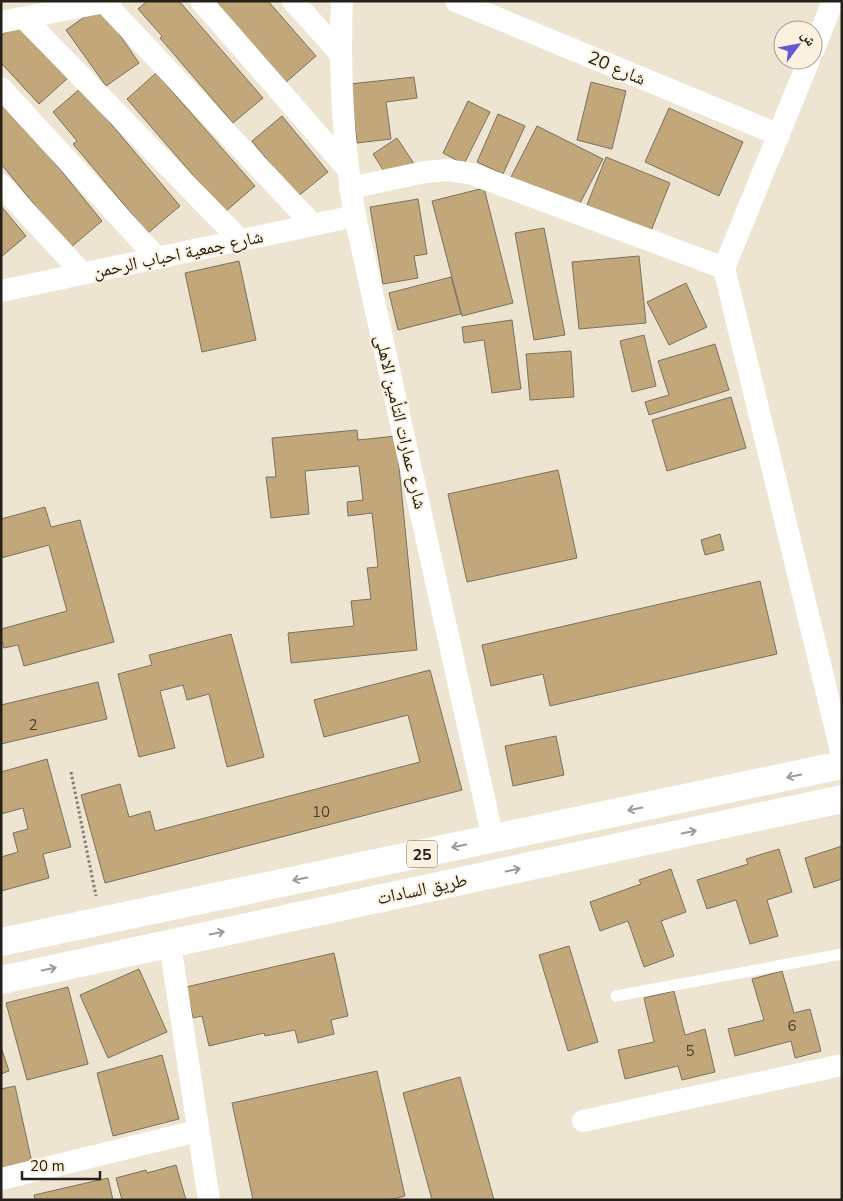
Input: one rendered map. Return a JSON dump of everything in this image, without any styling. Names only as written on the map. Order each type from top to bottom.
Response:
[{"type":"main road","name":"طريق السادات","points":[[1,942],[842,766]]},
{"type":"main road","name":"طريق السادات","points":[[1,980],[842,799]]},
{"type":"street","points":[[201,1],[349,178],[448,170],[472,174],[724,268]]},
{"type":"street","points":[[293,1],[340,53]]},
{"type":"street","name":"شارع عمارات التأمين الاهلى","points":[[342,1],[340,53],[343,122],[355,216],[493,839]]},
{"type":"street","name":"شارع 20","points":[[456,1],[778,135]]},
{"type":"street","points":[[823,26],[833,1]]},
{"type":"street","points":[[2,15],[24,18],[108,2],[313,225]]},
{"type":"street","points":[[24,18],[240,240]]},
{"type":"street","points":[[805,70],[724,268],[842,755]]},
{"type":"street","points":[[1,88],[157,258]]},
{"type":"street","points":[[1,185],[83,274]]},
{"type":"street","name":"شارع جمعية احباب الرحمن","points":[[3,288],[83,274],[355,216]]},
{"type":"street","points":[[170,944],[209,1200]]},
{"type":"street","points":[[583,1121],[842,1066]]},
{"type":"street","points":[[1,1179],[197,1131]]},
{"type":"lane","points":[[616,996],[842,954]]},
{"type":"path","points":[[71,772],[101,921]]},
{"type":"building","points":[[147,1],[179,1],[263,98],[233,123],[160,38],[162,36],[138,9]]},
{"type":"building","points":[[212,1],[268,1],[316,56],[284,84]]},
{"type":"building","points":[[100,6],[139,63],[106,86],[66,30]]},
{"type":"building","points":[[17,22],[68,78],[39,104],[1,63],[1,36]]},
{"type":"building","points":[[156,73],[255,186],[225,212],[127,99]]},
{"type":"building","points":[[414,77],[417,98],[386,102],[391,139],[357,143],[350,84]]},
{"type":"building","points":[[591,82],[626,91],[612,149],[577,140]]},
{"type":"building","points":[[81,88],[180,206],[148,233],[73,144],[77,141],[53,112]]},
{"type":"building","points":[[468,101],[490,112],[464,164],[443,153]]},
{"type":"building","points":[[6,103],[102,221],[70,248],[1,164],[1,107]]},
{"type":"building","points":[[669,108],[743,142],[719,196],[645,162]]},
{"type":"building","points":[[498,114],[525,126],[503,174],[477,162]]},
{"type":"building","points":[[282,116],[328,172],[297,197],[252,141]]},
{"type":"building","points":[[537,126],[603,159],[576,211],[511,177]]},
{"type":"building","points":[[397,138],[415,165],[390,181],[373,154]]},
{"type":"building","points":[[606,157],[670,183],[649,236],[585,210]]},
{"type":"building","points":[[484,188],[513,303],[462,316],[432,201]]},
{"type":"building","points":[[418,199],[427,254],[414,256],[418,278],[383,284],[370,207]]},
{"type":"building","points":[[1,206],[26,236],[1,257]]},
{"type":"building","points":[[544,228],[565,335],[534,340],[515,233]]},
{"type":"building","points":[[639,256],[646,323],[579,329],[572,262]]},
{"type":"building","points":[[239,261],[256,340],[202,352],[185,273]]},
{"type":"building","points":[[451,277],[461,314],[398,330],[389,293]]},
{"type":"building","points":[[686,283],[707,327],[669,345],[647,302]]},
{"type":"building","points":[[512,320],[521,389],[492,393],[484,340],[464,343],[462,327]]},
{"type":"building","points":[[644,335],[656,386],[632,392],[620,341]]},
{"type":"building","points":[[715,344],[729,390],[649,415],[645,402],[669,395],[658,361]]},
{"type":"building","points":[[571,351],[574,397],[530,400],[526,354]]},
{"type":"building","points":[[731,397],[746,448],[667,471],[652,420]]},
{"type":"building","points":[[357,430],[358,440],[396,436],[417,650],[291,663],[288,633],[354,626],[351,601],[371,599],[367,568],[378,567],[372,513],[348,516],[347,502],[363,500],[359,466],[305,471],[309,514],[271,518],[266,477],[276,477],[272,438]]},
{"type":"building","points":[[558,470],[577,558],[467,582],[448,494]]},
{"type":"building","points":[[45,507],[51,527],[80,520],[114,642],[24,666],[18,645],[4,648],[1,629],[67,611],[49,545],[1,558],[1,519]]},
{"type":"building","points":[[720,534],[724,550],[705,555],[701,540]]},
{"type":"building","points":[[760,581],[777,654],[550,706],[543,674],[491,686],[482,645]]},
{"type":"building","points":[[231,634],[264,757],[227,767],[209,694],[187,700],[183,685],[160,691],[175,748],[139,757],[118,674],[152,665],[149,655]]},
{"type":"building","points":[[430,670],[462,790],[105,883],[81,795],[120,784],[129,817],[150,811],[155,831],[420,762],[408,715],[324,737],[314,700]]},
{"type":"building","points":[[98,682],[107,719],[1,744],[1,705]]},
{"type":"building","points":[[556,736],[564,775],[513,786],[505,746]]},
{"type":"building","points":[[47,759],[71,847],[43,854],[49,878],[1,891],[1,857],[18,852],[13,833],[28,829],[23,808],[1,814],[1,772]]},
{"type":"building","points":[[842,846],[842,879],[814,888],[805,858]]},
{"type":"building","points":[[779,849],[792,892],[767,900],[778,936],[750,944],[736,900],[707,909],[697,880],[748,864],[746,859]]},
{"type":"building","points":[[671,869],[686,912],[661,921],[674,956],[644,967],[628,921],[600,931],[590,902],[641,884],[639,880]]},
{"type":"building","points":[[569,946],[598,1042],[568,1051],[539,955]]},
{"type":"building","points":[[334,953],[348,1016],[331,1020],[334,1034],[298,1043],[295,1030],[265,1036],[264,1033],[209,1046],[202,1016],[193,1018],[186,987]]},
{"type":"building","points":[[139,969],[167,1032],[108,1058],[80,995]]},
{"type":"building","points":[[782,971],[794,1013],[810,1009],[821,1051],[795,1058],[791,1041],[735,1056],[728,1029],[764,1020],[752,979]]},
{"type":"building","points":[[68,987],[88,1064],[27,1080],[6,1003]]},
{"type":"building","points":[[674,991],[685,1035],[705,1029],[715,1072],[682,1080],[678,1066],[625,1079],[618,1050],[654,1042],[644,998]]},
{"type":"building","points":[[1,1047],[9,1071],[1,1074]]},
{"type":"building","points":[[162,1055],[179,1119],[113,1136],[97,1073]]},
{"type":"building","points":[[377,1071],[405,1196],[389,1200],[253,1200],[232,1103]]},
{"type":"building","points":[[460,1077],[494,1200],[432,1200],[403,1093]]},
{"type":"building","points":[[15,1086],[32,1163],[1,1170],[1,1089]]},
{"type":"building","points":[[176,1165],[186,1200],[122,1200],[116,1178],[146,1170],[147,1173]]},
{"type":"building","points":[[108,1178],[113,1200],[35,1200],[34,1195]]}]
